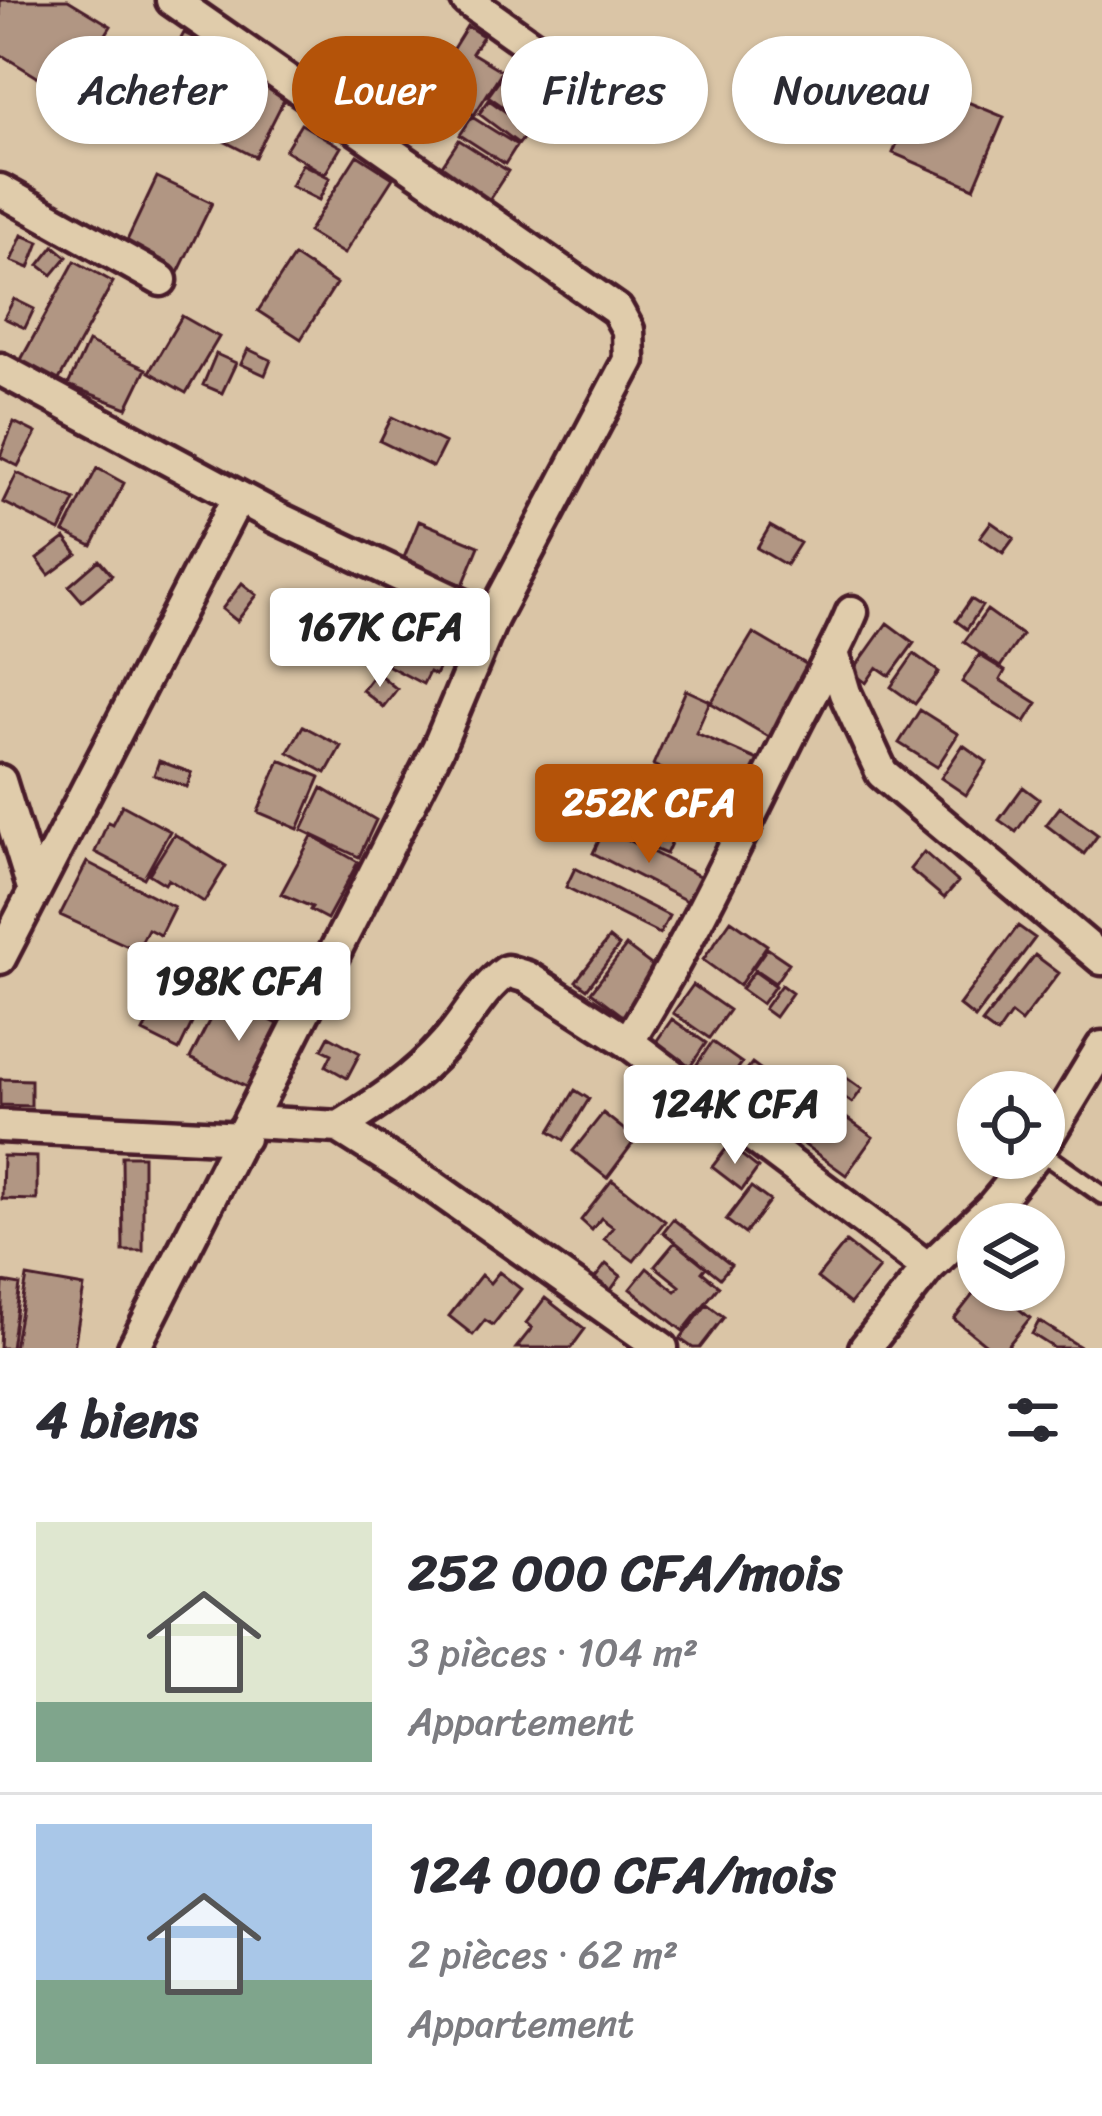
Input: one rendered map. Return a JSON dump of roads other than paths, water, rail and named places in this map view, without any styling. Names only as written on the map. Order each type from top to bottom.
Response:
[{"type":"street","points":[[134,1348],[438,748],[492,619],[629,360],[628,330],[616,310],[172,0]]},
{"type":"street","points":[[467,0],[518,36]]},
{"type":"street","points":[[0,190],[160,280]]},
{"type":"street","points":[[0,369],[238,497],[492,619]]},
{"type":"street","points":[[0,958],[238,497]]},
{"type":"street","points":[[628,1042],[673,970],[852,612]]},
{"type":"street","points":[[834,656],[845,693],[882,773],[1102,959]]},
{"type":"street","points":[[0,781],[34,891]]},
{"type":"street","points":[[0,1126],[247,1130],[339,1126],[393,1094],[446,1043],[490,982],[507,971],[527,976],[628,1042],[928,1268]]},
{"type":"street","points":[[1065,1108],[1102,1047]]},
{"type":"street","points":[[339,1126],[433,1186],[662,1348]]},
{"type":"street","points":[[866,1348],[928,1268],[1015,1179]]},
{"type":"lane","points":[[1065,1169],[1102,1195]]}]
